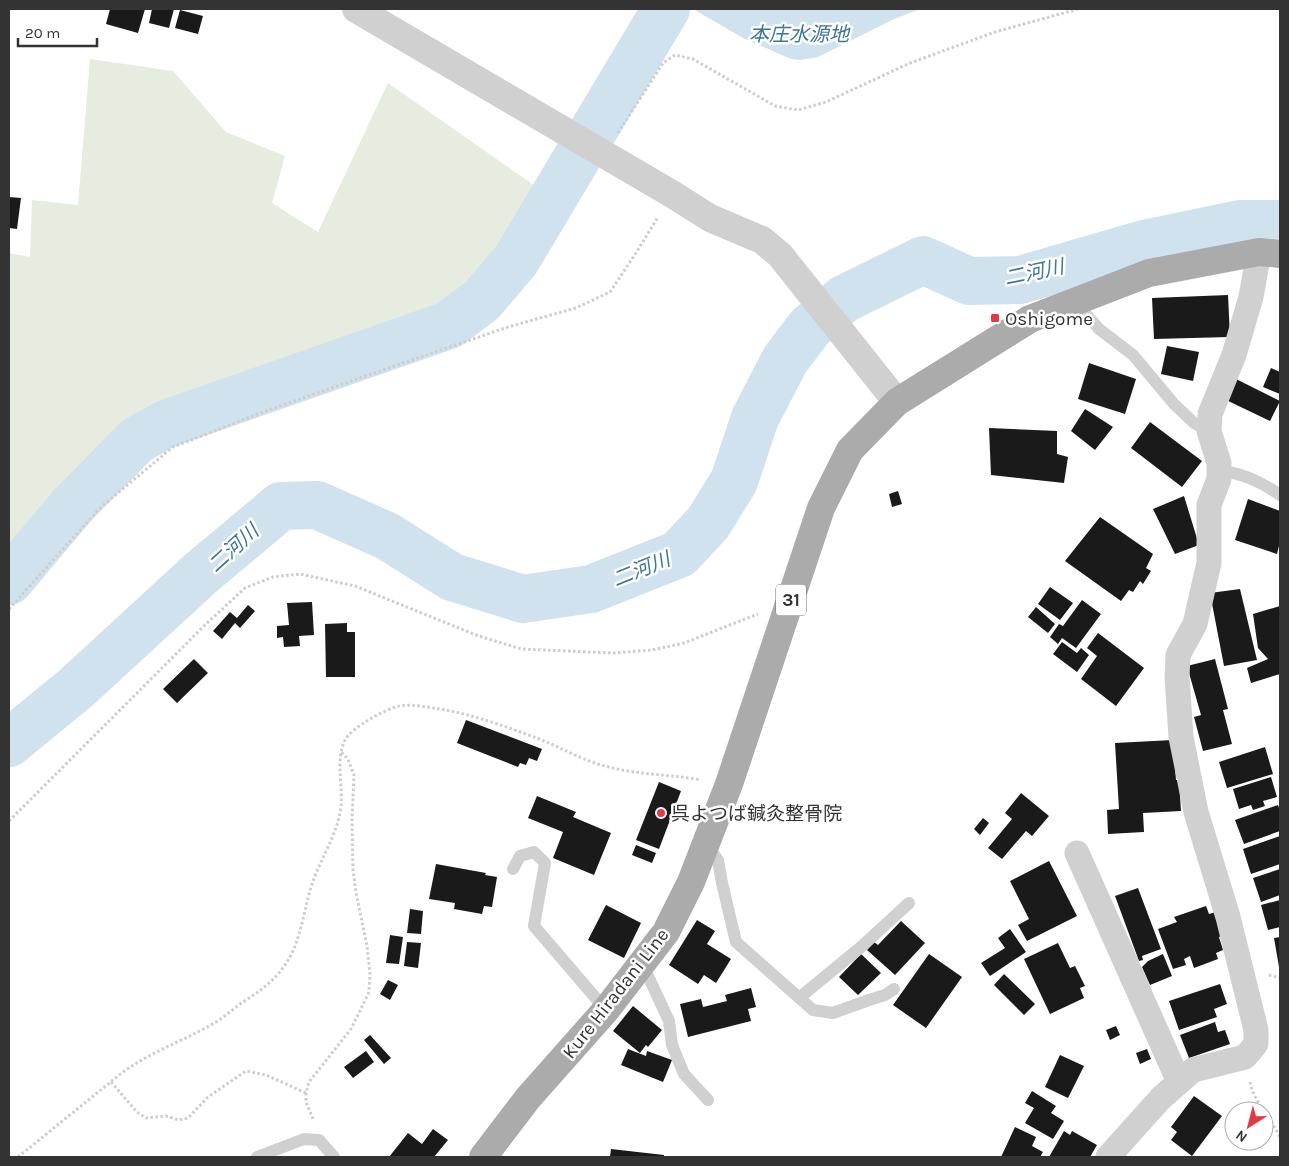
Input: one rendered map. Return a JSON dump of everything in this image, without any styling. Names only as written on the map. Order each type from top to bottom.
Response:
[{"type":"main road","name":"Kure Hiradani Line","points":[[483,1157],[528,1098],[606,1010],[666,932],[691,882],[729,784],[821,508],[850,450],[897,402],[1030,319],[1149,273],[1270,253]]},
{"type":"street","points":[[356,9],[710,218],[762,240],[780,255],[897,402]]},
{"type":"street","points":[[1108,1157],[1161,1098],[1193,1070],[1245,1057],[1256,1044],[1256,1030],[1228,917],[1196,812],[1181,737],[1177,677],[1178,655],[1195,624],[1209,563],[1209,505],[1219,480],[1219,463],[1209,430],[1210,414],[1234,355],[1251,297],[1270,253]]},
{"type":"street","points":[[1076,853],[1179,1082]]},
{"type":"lane","points":[[1075,302],[1099,330],[1133,355],[1174,404],[1194,423],[1209,430]]},
{"type":"lane","points":[[1219,470],[1243,474],[1268,486],[1280,495]]},
{"type":"lane","points":[[706,844],[718,860],[736,942],[813,1010],[833,1013],[885,996],[894,990]]},
{"type":"lane","points":[[513,869],[520,856],[534,852],[544,863],[534,926],[606,1010]]},
{"type":"lane","points":[[799,998],[861,947],[909,903]]},
{"type":"lane","points":[[642,963],[669,1021],[672,1045],[684,1074],[708,1100]]},
{"type":"lane","points":[[257,1157],[304,1138],[319,1140],[334,1157]]},
{"type":"path","points":[[616,137],[663,64],[675,55],[693,59],[775,106],[798,110],[826,102],[910,63],[995,32],[1078,9]]},
{"type":"path","points":[[9,609],[100,507],[173,447],[263,412],[400,364],[508,327],[576,308],[610,292],[660,212]]},
{"type":"path","points":[[9,821],[206,624],[246,588],[273,577],[300,574],[355,586],[446,624],[494,641],[521,649],[572,652],[614,654],[652,650],[684,643],[735,622],[790,604]]},
{"type":"path","points":[[18,1157],[142,1058],[156,1053],[218,1021],[242,1003],[261,992],[278,975],[293,951],[312,884],[329,846],[340,814],[343,795],[340,751],[346,738],[354,730],[374,717],[398,706],[423,706],[490,722],[544,741],[604,766],[628,772],[729,784]]},
{"type":"path","points":[[319,1140],[306,1102],[309,1082],[351,1029],[369,992],[370,974],[367,946],[353,870],[352,820],[354,775],[348,759],[340,751]]},
{"type":"path","points":[[1245,1057],[1252,1092],[1276,1128],[1280,1138]]},
{"type":"path","points":[[111,1082],[137,1112],[146,1118],[166,1116],[179,1120],[188,1118],[208,1097],[246,1071],[266,1075],[306,1093]]},
{"type":"shaded area","points":[[90,59],[173,71],[226,132],[285,156],[272,203],[318,232],[388,83],[535,186],[485,275],[439,311],[146,414],[9,572],[9,253],[30,257],[32,200],[78,205]]},
{"type":"water","name":"本庄水源地","points":[[693,9],[920,9],[892,20],[818,57],[800,60],[791,59],[743,38]]},
{"type":"building","points":[[110,9],[145,9],[138,33],[106,24]]},
{"type":"building","points":[[152,9],[174,9],[169,28],[149,23]]},
{"type":"building","points":[[180,10],[203,16],[198,34],[175,28]]},
{"type":"building","points":[[9,197],[21,198],[17,229],[9,228]]},
{"type":"building","points":[[1228,295],[1230,337],[1154,339],[1152,298]]},
{"type":"building","points":[[1167,346],[1199,352],[1193,381],[1161,374]]},
{"type":"building","points":[[1089,363],[1136,379],[1125,414],[1078,399]]},
{"type":"building","points":[[1271,368],[1280,372],[1280,394],[1263,387]]},
{"type":"building","points":[[1234,378],[1280,401],[1270,421],[1224,399]]},
{"type":"building","points":[[1085,409],[1113,427],[1095,450],[1071,431]]},
{"type":"building","points":[[1150,422],[1202,461],[1182,487],[1131,448]]},
{"type":"building","points":[[989,428],[1057,431],[1057,454],[1068,457],[1064,483],[991,475]]},
{"type":"building","points":[[898,491],[902,504],[892,507],[889,494]]},
{"type":"building","points":[[1184,496],[1199,545],[1175,554],[1153,509]]},
{"type":"building","points":[[1248,499],[1280,511],[1280,542],[1277,554],[1235,540]]},
{"type":"building","points":[[1100,517],[1153,554],[1146,568],[1151,571],[1143,584],[1140,581],[1133,592],[1129,590],[1121,601],[1065,561]]},
{"type":"building","points":[[1050,587],[1073,603],[1060,620],[1038,604]]},
{"type":"building","points":[[1240,589],[1257,660],[1224,666],[1210,593]]},
{"type":"building","points":[[1082,600],[1101,614],[1076,648],[1062,638],[1058,644],[1050,637],[1059,624],[1063,626]]},
{"type":"building","points":[[312,602],[314,635],[299,636],[300,646],[284,647],[283,637],[277,638],[277,626],[289,625],[287,603]]},
{"type":"building","points":[[248,605],[255,611],[240,628],[235,623],[222,639],[213,631],[230,612],[237,618]]},
{"type":"building","points":[[1280,606],[1280,674],[1251,683],[1247,668],[1268,659],[1258,648],[1253,614]]},
{"type":"building","points":[[1036,607],[1055,624],[1048,633],[1028,617]]},
{"type":"building","points":[[347,623],[347,632],[355,632],[355,677],[326,677],[325,624]]},
{"type":"building","points":[[1098,633],[1144,668],[1116,706],[1081,679],[1097,656],[1087,648]]},
{"type":"building","points":[[1062,642],[1077,653],[1081,648],[1089,655],[1077,672],[1053,654]]},
{"type":"building","points":[[194,659],[208,673],[177,703],[163,689]]},
{"type":"building","points":[[1215,659],[1228,709],[1223,710],[1232,744],[1203,751],[1194,717],[1201,715],[1187,666]]},
{"type":"building","points":[[466,720],[542,749],[537,761],[529,758],[526,765],[520,763],[518,767],[457,743]]},
{"type":"building","points":[[1173,740],[1181,811],[1143,813],[1144,832],[1108,834],[1107,810],[1119,809],[1115,743]]},
{"type":"building","points":[[1265,747],[1273,774],[1227,788],[1219,762]]},
{"type":"building","points":[[1271,777],[1277,797],[1263,801],[1265,806],[1253,810],[1251,805],[1239,809],[1233,789]]},
{"type":"building","points":[[659,782],[681,791],[659,849],[636,840]]},
{"type":"building","points":[[1021,793],[1049,816],[1032,836],[1026,831],[1002,859],[988,848],[1012,819],[1005,813]]},
{"type":"building","points":[[537,796],[576,812],[573,817],[611,833],[594,875],[553,858],[563,832],[528,818]]},
{"type":"building","points":[[1278,805],[1280,811],[1280,831],[1244,844],[1235,820]]},
{"type":"building","points":[[983,818],[989,823],[980,835],[974,829]]},
{"type":"building","points":[[1280,836],[1280,864],[1251,874],[1243,849]]},
{"type":"building","points":[[636,845],[656,853],[652,863],[632,855]]},
{"type":"building","points":[[1049,861],[1077,916],[1027,941],[1018,925],[1029,919],[1010,881]]},
{"type":"building","points":[[436,864],[486,873],[485,875],[497,877],[492,907],[484,906],[482,914],[454,909],[455,903],[429,899]]},
{"type":"building","points":[[1280,869],[1280,895],[1261,902],[1253,878]]},
{"type":"building","points":[[1138,888],[1161,949],[1142,956],[1143,960],[1139,961],[1115,896]]},
{"type":"building","points":[[1280,900],[1280,927],[1268,930],[1261,905]]},
{"type":"building","points":[[606,905],[641,923],[624,958],[588,940]]},
{"type":"building","points":[[1206,906],[1209,914],[1216,912],[1223,935],[1219,937],[1223,950],[1216,953],[1218,959],[1194,968],[1190,956],[1184,959],[1186,965],[1173,969],[1158,929],[1177,922],[1174,917]]},
{"type":"building","points":[[410,909],[423,911],[421,934],[407,933]]},
{"type":"building","points":[[697,920],[715,931],[707,944],[731,959],[716,983],[704,975],[698,984],[669,965]]},
{"type":"building","points":[[901,921],[925,943],[895,975],[867,950],[874,942],[878,945]]},
{"type":"building","points":[[1010,929],[1026,952],[990,976],[981,963],[1005,948],[998,938]]},
{"type":"building","points":[[390,935],[403,937],[399,964],[386,963]]},
{"type":"building","points":[[1280,937],[1280,967],[1279,967],[1274,938]]},
{"type":"building","points":[[407,942],[421,943],[418,968],[404,966]]},
{"type":"building","points":[[1058,943],[1070,968],[1075,966],[1085,986],[1080,988],[1084,998],[1050,1014],[1024,959]]},
{"type":"building","points":[[861,954],[881,973],[858,995],[839,977]]},
{"type":"building","points":[[929,954],[962,977],[926,1028],[893,1005]]},
{"type":"building","points":[[1163,954],[1172,976],[1150,985],[1142,967],[1148,961]]},
{"type":"building","points":[[1004,974],[1035,1004],[1024,1015],[994,985]]},
{"type":"building","points":[[388,980],[398,985],[390,1000],[380,994]]},
{"type":"building","points":[[1220,984],[1227,1004],[1214,1009],[1217,1017],[1179,1030],[1169,1001]]},
{"type":"building","points":[[751,988],[756,1007],[748,1009],[751,1021],[688,1037],[680,1004],[701,999],[703,1007],[727,1001],[725,995]]},
{"type":"building","points":[[633,1006],[662,1030],[648,1047],[646,1045],[640,1053],[613,1031]]},
{"type":"building","points":[[1215,1022],[1218,1032],[1225,1030],[1230,1044],[1189,1058],[1180,1035]]},
{"type":"building","points":[[1116,1026],[1120,1035],[1110,1040],[1106,1030]]},
{"type":"building","points":[[370,1035],[391,1058],[384,1064],[364,1040]]},
{"type":"building","points":[[628,1049],[646,1056],[647,1051],[672,1060],[663,1082],[621,1065]]},
{"type":"building","points":[[1147,1049],[1151,1059],[1140,1064],[1136,1053]]},
{"type":"building","points":[[366,1051],[374,1062],[353,1078],[344,1067]]},
{"type":"building","points":[[1060,1055],[1084,1066],[1068,1098],[1045,1087]]},
{"type":"building","points":[[1032,1091],[1056,1106],[1051,1113],[1064,1121],[1053,1139],[1025,1123],[1034,1108],[1025,1103]]},
{"type":"building","points":[[1194,1096],[1222,1116],[1192,1156],[1171,1140],[1177,1132],[1171,1127]]},
{"type":"building","points":[[1015,1127],[1036,1137],[1032,1146],[1043,1152],[1040,1157],[1001,1157]]},
{"type":"building","points":[[433,1129],[448,1140],[434,1157],[389,1157],[408,1133],[422,1144]]},
{"type":"building","points":[[1064,1131],[1070,1135],[1072,1131],[1097,1145],[1090,1157],[1049,1157]]},
{"type":"building","points":[[611,1149],[664,1155],[664,1157],[610,1157]]},
{"type":"waterway","points":[[9,581],[72,506],[137,440],[166,424],[449,325],[482,300],[516,260],[666,9]]},
{"type":"waterway","name":"二河川","points":[[9,743],[76,688],[201,573],[281,506],[317,505],[387,536],[452,577],[523,599],[591,589],[679,554],[708,523],[734,481],[755,418],[785,360],[810,327],[844,299],[923,260],[969,281],[1020,280],[1144,244],[1240,224],[1280,224]]},
{"type":"place","name":"Oshigome","points":[[995,318]]},
{"type":"place","name":"呉よつば鍼灸整骨院","points":[[661,813]]}]
